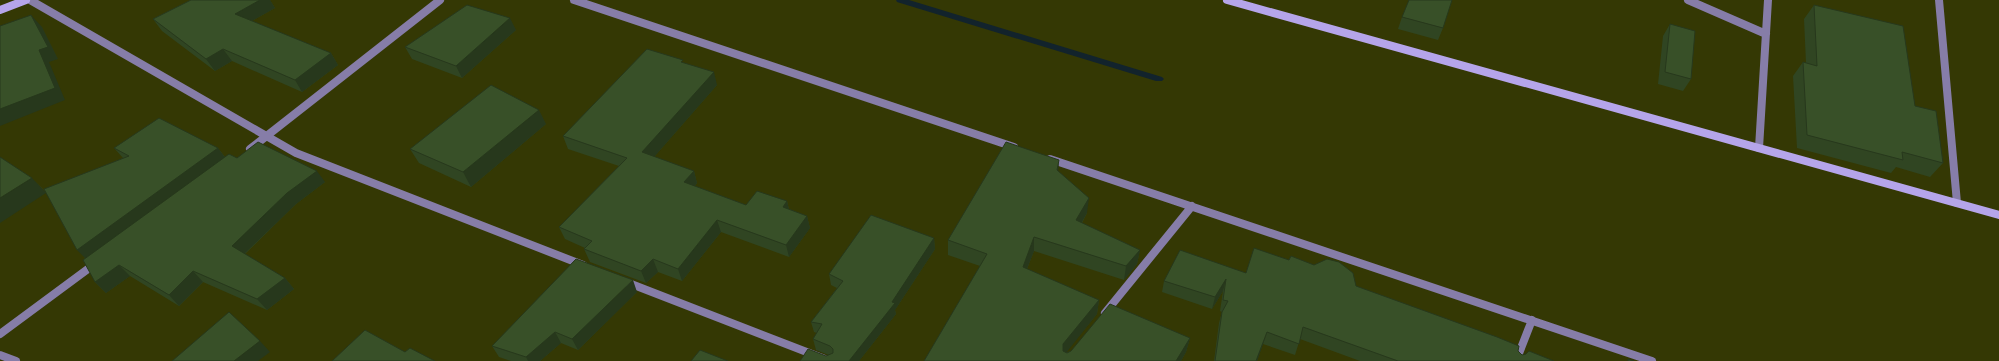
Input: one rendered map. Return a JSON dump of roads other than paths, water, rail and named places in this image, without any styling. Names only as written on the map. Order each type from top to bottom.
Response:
[{"type":"street","points":[[0,10],[26,0]]},
{"type":"street","points":[[30,0],[296,153],[592,269]]},
{"type":"street","points":[[242,156],[440,0]]},
{"type":"street","points":[[574,0],[1019,148]]},
{"type":"street","points":[[1226,0],[1999,214]]},
{"type":"street","points":[[1688,0],[1766,34]]},
{"type":"street","points":[[1760,148],[1768,0]]},
{"type":"street","points":[[1939,0],[1957,203]]},
{"type":"street","points":[[1041,156],[1652,361]]},
{"type":"street","points":[[1102,318],[1192,206]]},
{"type":"street","points":[[0,334],[102,259]]},
{"type":"street","points":[[615,277],[830,361]]},
{"type":"street","points":[[1516,361],[1532,320]]},
{"type":"street","points":[[0,355],[16,361]]},
{"type":"waterway","points":[[900,0],[1159,79]]}]
